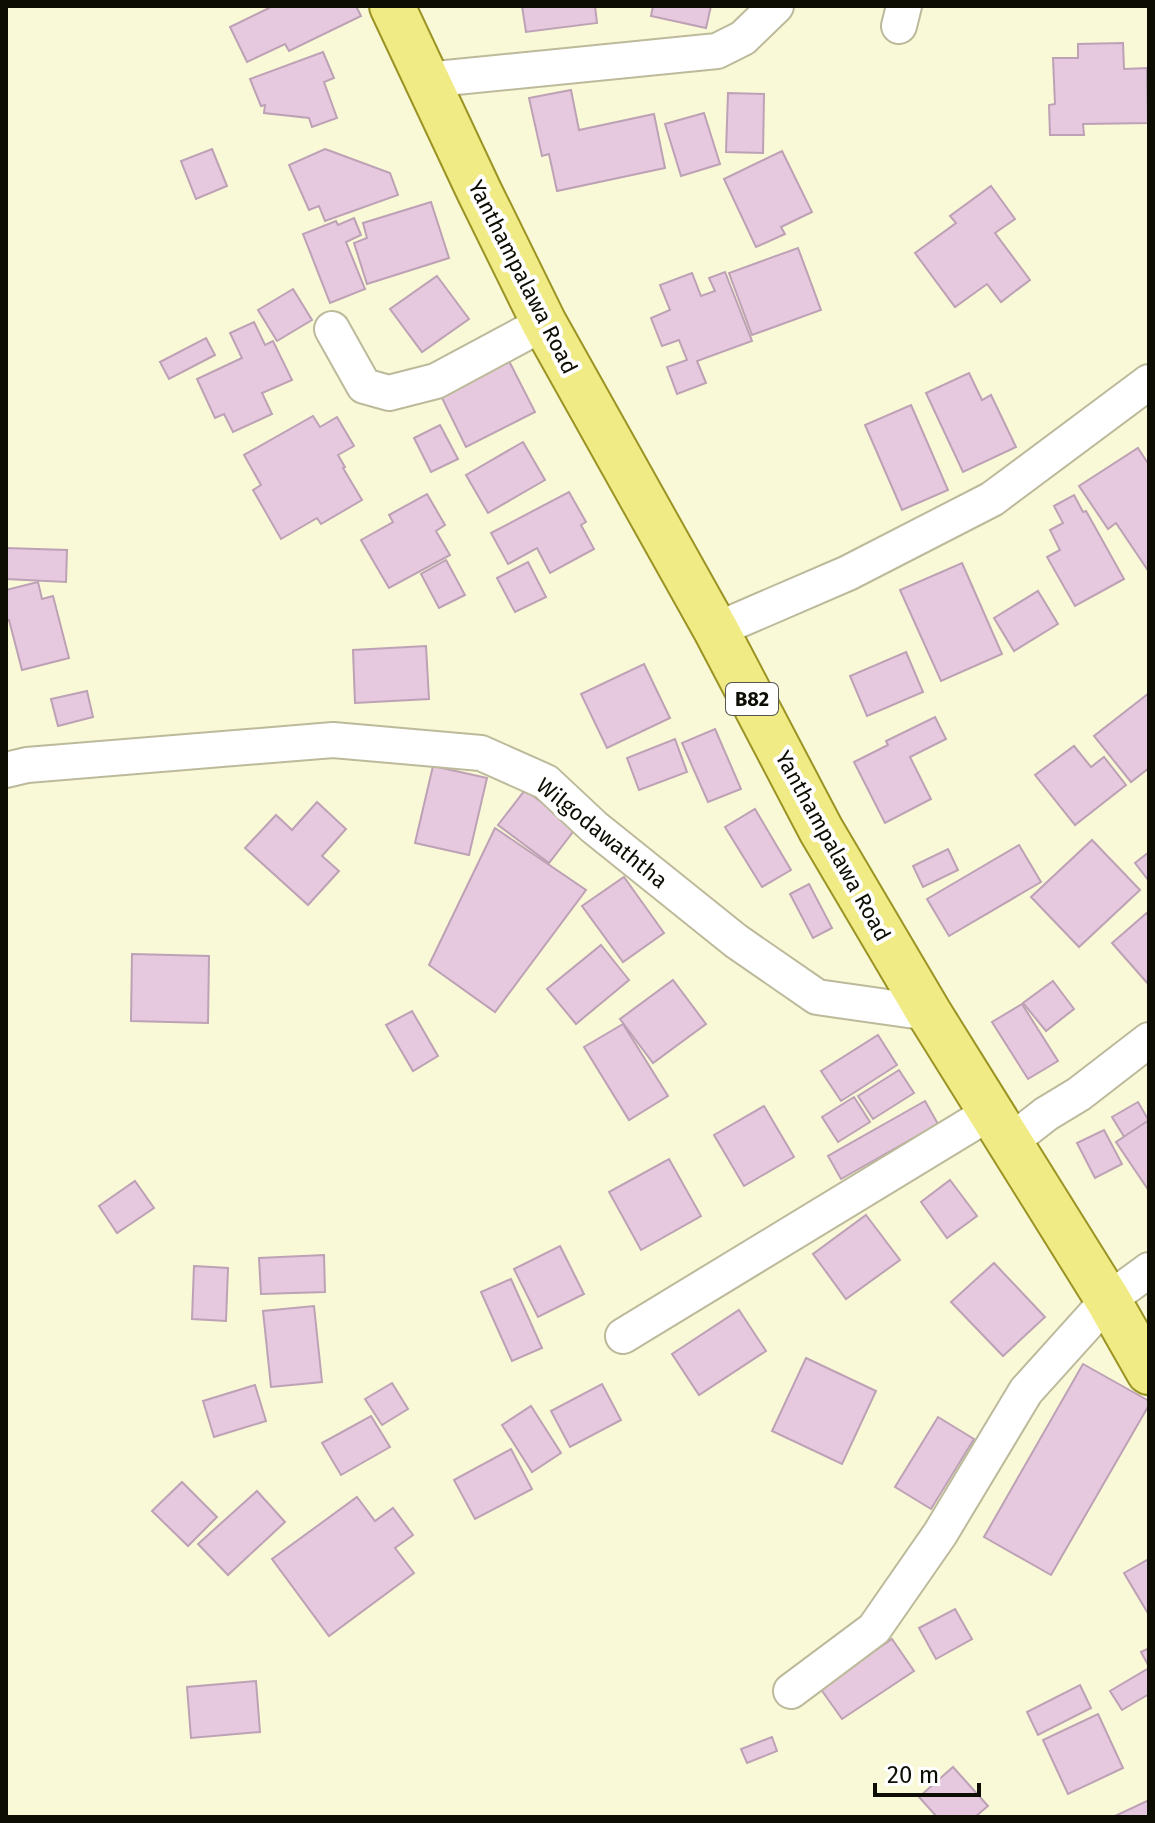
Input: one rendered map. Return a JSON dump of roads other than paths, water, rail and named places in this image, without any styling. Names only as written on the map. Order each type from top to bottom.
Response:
[{"type":"main road","name":"Yanthampalawa Road","points":[[392,6],[544,323],[716,630],[821,830],[1149,1372]]},
{"type":"street","points":[[426,80],[717,51],[743,38],[776,6]]},
{"type":"street","points":[[332,329],[364,386],[389,393],[436,381],[544,323]]},
{"type":"street","points":[[716,630],[848,573],[992,499],[1149,382]]},
{"type":"street","name":"Wilgodawaththa","points":[[6,770],[27,765],[333,740],[481,753],[546,782],[594,827],[736,941],[817,997],[929,1013]]},
{"type":"street","points":[[623,1336],[1001,1127],[1046,1114],[1079,1094],[1149,1040]]},
{"type":"street","points":[[791,1691],[874,1629],[940,1534],[1026,1391],[1108,1300],[1149,1270]]}]
